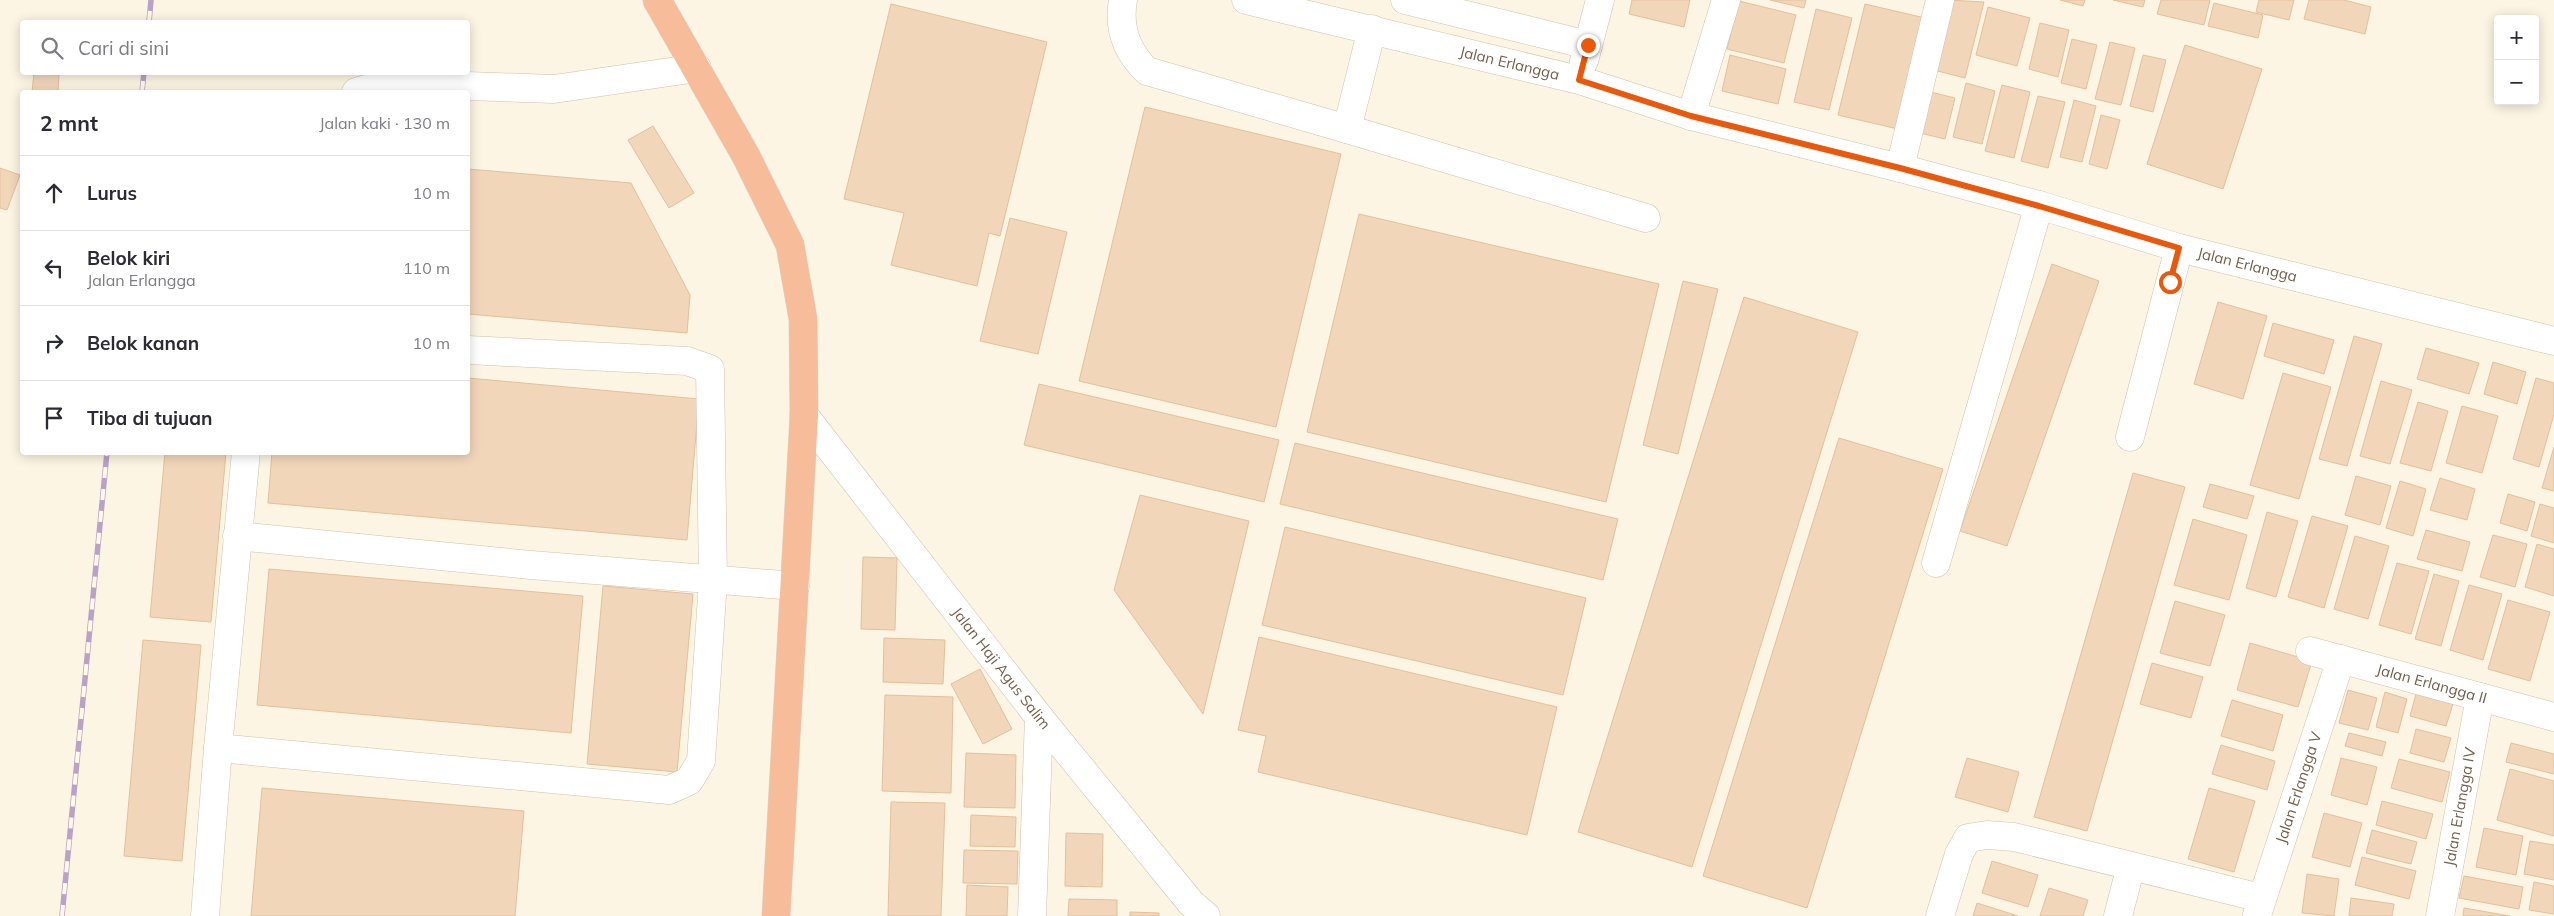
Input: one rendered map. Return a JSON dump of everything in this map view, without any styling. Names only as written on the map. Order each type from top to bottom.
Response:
[{"type":"highway","points":[[657,0],[746,156],[790,245],[803,319],[804,415],[776,916]]},
{"type":"street","points":[[1123,0],[1121,14],[1126,42],[1134,59],[1147,71],[1646,218]]},
{"type":"street","name":"Jalan Erlangga","points":[[1246,0],[1579,80],[1691,116],[1900,168],[2039,206],[2179,248],[2554,341]]},
{"type":"street","points":[[1405,0],[1588,45]]},
{"type":"street","points":[[1579,80],[1600,0]]},
{"type":"street","points":[[1691,116],[1726,0]]},
{"type":"street","points":[[1900,168],[1940,0]]},
{"type":"street","points":[[1347,129],[1372,29]]},
{"type":"street","points":[[363,90],[386,83],[554,89],[697,68]]},
{"type":"street","points":[[1936,562],[2039,206]]},
{"type":"street","points":[[2130,437],[2179,248]]},
{"type":"street","points":[[218,748],[669,790],[689,780],[701,761],[713,580],[710,369],[687,361],[470,350]]},
{"type":"street","name":"Jalan Haji Agus Salim","points":[[804,415],[1039,717],[1191,903],[1206,916]]},
{"type":"street","points":[[204,916],[246,455]]},
{"type":"street","points":[[237,536],[794,586]]},
{"type":"street","name":"Jalan Erlangga II","points":[[2310,651],[2554,717]]},
{"type":"street","name":"Jalan Erlangga V","points":[[2259,907],[2341,659]]},
{"type":"street","name":"Jalan Erlangga IV","points":[[2440,916],[2480,697]]},
{"type":"street","points":[[1032,916],[1039,717]]},
{"type":"street","points":[[1940,916],[1958,854],[1968,838],[1987,834],[2014,837],[2132,866],[2259,907]]},
{"type":"street","points":[[2118,916],[2132,866]]},
{"type":"building","points":[[1632,0],[1690,0],[1684,27],[1629,14]]},
{"type":"building","points":[[1770,0],[1806,0],[1804,8]]},
{"type":"building","points":[[1948,0],[1984,2],[1965,78],[1930,69]]},
{"type":"building","points":[[2060,0],[2085,0],[2083,6]]},
{"type":"building","points":[[2113,0],[2145,0],[2143,7]]},
{"type":"building","points":[[2161,0],[2210,0],[2204,25],[2157,14]]},
{"type":"building","points":[[2259,0],[2294,0],[2289,20],[2256,12]]},
{"type":"building","points":[[2309,0],[2344,0],[2371,7],[2365,34],[2304,19]]},
{"type":"building","points":[[1739,1],[1796,15],[1784,63],[1727,49]]},
{"type":"building","points":[[2214,3],[2263,15],[2258,38],[2208,26]]},
{"type":"building","points":[[891,4],[1047,42],[1000,236],[989,233],[977,286],[891,265],[904,213],[844,199]]},
{"type":"building","points":[[1865,4],[1925,18],[1898,129],[1838,115]]},
{"type":"building","points":[[1988,7],[2030,18],[2017,66],[1976,55]]},
{"type":"building","points":[[1816,9],[1852,18],[1829,110],[1794,102]]},
{"type":"building","points":[[2040,23],[2069,30],[2058,77],[2029,69]]},
{"type":"building","points":[[2072,39],[2097,45],[2086,89],[2061,83]]},
{"type":"building","points":[[2110,42],[2135,48],[2121,105],[2095,99]]},
{"type":"building","points":[[2185,45],[2262,69],[2223,189],[2147,164]]},
{"type":"building","points":[[1730,55],[1786,69],[1778,104],[1722,91]]},
{"type":"building","points":[[2143,55],[2166,60],[2153,112],[2130,106]]},
{"type":"building","points":[[34,75],[59,75],[58,90],[32,90]]},
{"type":"building","points":[[1966,83],[1995,91],[1982,144],[1953,137]]},
{"type":"building","points":[[2002,85],[2030,92],[2014,158],[1985,151]]},
{"type":"building","points":[[1926,91],[1955,98],[1945,139],[1916,132]]},
{"type":"building","points":[[2038,96],[2065,102],[2048,168],[2021,161]]},
{"type":"building","points":[[2074,100],[2096,106],[2082,162],[2060,157]]},
{"type":"building","points":[[1145,107],[1341,154],[1276,427],[1079,381]]},
{"type":"building","points":[[2101,115],[2120,120],[2107,169],[2089,164]]},
{"type":"building","points":[[653,126],[694,193],[669,208],[628,140]]},
{"type":"building","points":[[0,168],[20,175],[7,210],[0,208]]},
{"type":"building","points":[[470,169],[631,183],[690,295],[687,333],[470,314]]},
{"type":"building","points":[[1359,214],[1659,284],[1606,502],[1307,432]]},
{"type":"building","points":[[1010,218],[1067,232],[1038,354],[980,341]]},
{"type":"building","points":[[2052,264],[2099,281],[2007,546],[1960,531]]},
{"type":"building","points":[[1683,281],[1718,289],[1678,454],[1643,445]]},
{"type":"building","points":[[1744,297],[1858,332],[1692,867],[1578,832]]},
{"type":"building","points":[[2218,302],[2267,316],[2243,399],[2194,384]]},
{"type":"building","points":[[2273,323],[2334,340],[2324,374],[2264,356]]},
{"type":"building","points":[[2354,336],[2382,344],[2347,466],[2319,459]]},
{"type":"building","points":[[2426,348],[2479,363],[2469,394],[2417,379]]},
{"type":"building","points":[[2493,362],[2526,372],[2517,404],[2484,394]]},
{"type":"building","points":[[2283,373],[2331,387],[2299,499],[2250,485]]},
{"type":"building","points":[[470,378],[699,399],[687,540],[268,503],[272,455],[470,455]]},
{"type":"building","points":[[2536,378],[2554,383],[2554,414],[2539,467],[2513,459]]},
{"type":"building","points":[[2381,381],[2412,390],[2390,464],[2360,456]]},
{"type":"building","points":[[1039,384],[1279,440],[1264,502],[1024,445]]},
{"type":"building","points":[[2418,402],[2448,411],[2431,471],[2400,463]]},
{"type":"building","points":[[2462,406],[2498,416],[2482,473],[2446,463]]},
{"type":"building","points":[[1839,438],[1943,469],[1807,908],[1703,876]]},
{"type":"building","points":[[1295,443],[1618,519],[1603,580],[1280,504]]},
{"type":"building","points":[[2554,447],[2554,491],[2542,488]]},
{"type":"building","points":[[165,455],[226,455],[211,622],[150,617]]},
{"type":"building","points":[[2133,473],[2185,487],[2087,831],[2034,817]]},
{"type":"building","points":[[2356,476],[2391,486],[2380,525],[2345,515]]},
{"type":"building","points":[[2440,478],[2475,489],[2467,520],[2430,510]]},
{"type":"building","points":[[2400,481],[2426,489],[2413,536],[2386,528]]},
{"type":"building","points":[[2210,484],[2254,496],[2247,519],[2203,507]]},
{"type":"building","points":[[2508,494],[2535,502],[2527,531],[2500,523]]},
{"type":"building","points":[[1140,495],[1249,521],[1203,714],[1114,590]]},
{"type":"building","points":[[2540,504],[2554,508],[2554,543],[2531,536]]},
{"type":"building","points":[[2267,512],[2298,521],[2276,597],[2246,588]]},
{"type":"building","points":[[2312,516],[2348,526],[2324,608],[2288,597]]},
{"type":"building","points":[[2193,519],[2247,535],[2229,600],[2174,585]]},
{"type":"building","points":[[1285,527],[1586,598],[1563,695],[1262,625]]},
{"type":"building","points":[[2426,530],[2470,542],[2462,571],[2417,559]]},
{"type":"building","points":[[2493,535],[2527,544],[2515,587],[2480,577]]},
{"type":"building","points":[[2355,536],[2389,546],[2368,619],[2334,609]]},
{"type":"building","points":[[2537,544],[2554,549],[2554,596],[2525,587]]},
{"type":"building","points":[[863,557],[897,558],[895,630],[861,629]]},
{"type":"building","points":[[2397,563],[2429,571],[2411,634],[2379,625]]},
{"type":"building","points":[[269,569],[583,596],[571,733],[257,705]]},
{"type":"building","points":[[2434,574],[2459,581],[2441,646],[2415,639]]},
{"type":"building","points":[[2469,585],[2502,594],[2483,660],[2450,650]]},
{"type":"building","points":[[603,586],[693,594],[677,772],[587,764]]},
{"type":"building","points":[[2508,600],[2550,612],[2530,681],[2488,669]]},
{"type":"building","points":[[2175,601],[2225,615],[2210,666],[2160,653]]},
{"type":"building","points":[[1259,637],[1557,707],[1527,835],[1258,772],[1266,736],[1238,730]]},
{"type":"building","points":[[884,638],[945,640],[943,684],[883,682]]},
{"type":"building","points":[[143,640],[201,645],[182,861],[124,856]]},
{"type":"building","points":[[2250,643],[2312,661],[2298,707],[2237,690]]},
{"type":"building","points":[[2152,663],[2203,677],[2191,718],[2140,704]]},
{"type":"building","points":[[980,669],[1012,729],[983,744],[951,684]]},
{"type":"building","points":[[2348,690],[2377,698],[2368,730],[2339,723]]},
{"type":"building","points":[[2385,692],[2407,699],[2398,733],[2376,727]]},
{"type":"building","points":[[2416,694],[2453,704],[2446,726],[2410,716]]},
{"type":"building","points":[[885,695],[953,697],[951,793],[882,791]]},
{"type":"building","points":[[2232,700],[2283,715],[2273,751],[2221,736]]},
{"type":"building","points":[[2416,729],[2451,738],[2444,762],[2410,753]]},
{"type":"building","points":[[2349,733],[2386,742],[2382,756],[2345,746]]},
{"type":"building","points":[[2511,743],[2554,754],[2554,774],[2506,762]]},
{"type":"building","points":[[2221,745],[2275,761],[2267,790],[2212,774]]},
{"type":"building","points":[[966,753],[1016,755],[1015,808],[964,807]]},
{"type":"building","points":[[1967,758],[2019,772],[2008,812],[1955,797]]},
{"type":"building","points":[[2341,758],[2377,767],[2367,805],[2331,795]]},
{"type":"building","points":[[2399,759],[2450,772],[2442,802],[2391,788]]},
{"type":"building","points":[[2510,769],[2554,781],[2554,836],[2497,820]]},
{"type":"building","points":[[262,788],[524,811],[515,916],[251,916]]},
{"type":"building","points":[[2209,788],[2255,801],[2234,872],[2188,859]]},
{"type":"building","points":[[2382,801],[2433,814],[2426,839],[2376,825]]},
{"type":"building","points":[[891,802],[945,803],[941,916],[888,916]]},
{"type":"building","points":[[2324,813],[2362,823],[2350,867],[2312,857]]},
{"type":"building","points":[[971,815],[1016,817],[1015,847],[970,846]]},
{"type":"building","points":[[2484,828],[2523,836],[2516,875],[2476,867]]},
{"type":"building","points":[[2372,830],[2417,842],[2411,864],[2366,853]]},
{"type":"building","points":[[1066,833],[1103,834],[1102,887],[1065,886]]},
{"type":"building","points":[[2530,841],[2554,845],[2554,880],[2524,874]]},
{"type":"building","points":[[964,850],[1018,851],[1017,884],[963,883]]},
{"type":"building","points":[[2362,857],[2416,871],[2409,899],[2355,885]]},
{"type":"building","points":[[1992,861],[2038,875],[2028,907],[1982,893]]},
{"type":"building","points":[[2307,874],[2339,879],[2334,916],[2302,913]]},
{"type":"building","points":[[2464,876],[2523,887],[2519,909],[2459,898]]},
{"type":"building","points":[[2534,882],[2554,886],[2554,914],[2529,910]]},
{"type":"building","points":[[967,885],[1008,887],[1007,916],[966,916]]},
{"type":"building","points":[[2049,888],[2088,900],[2083,916],[2040,916]]},
{"type":"building","points":[[2351,898],[2394,904],[2392,916],[2349,916]]},
{"type":"building","points":[[1069,899],[1117,900],[1117,916],[1068,916]]},
{"type":"building","points":[[1977,903],[2018,916],[1973,916]]},
{"type":"building","points":[[2464,908],[2510,916],[2463,916]]},
{"type":"building","points":[[1130,912],[1159,913],[1159,916],[1130,916]]},
{"type":"railway","points":[[149,20],[151,0]]},
{"type":"railway","points":[[142,90],[144,75]]},
{"type":"railway","points":[[62,916],[107,455]]},
{"type":"route","points":[[1588,45],[1579,80],[1691,116],[1900,168],[2039,206],[2179,248],[2170,282]]}]
